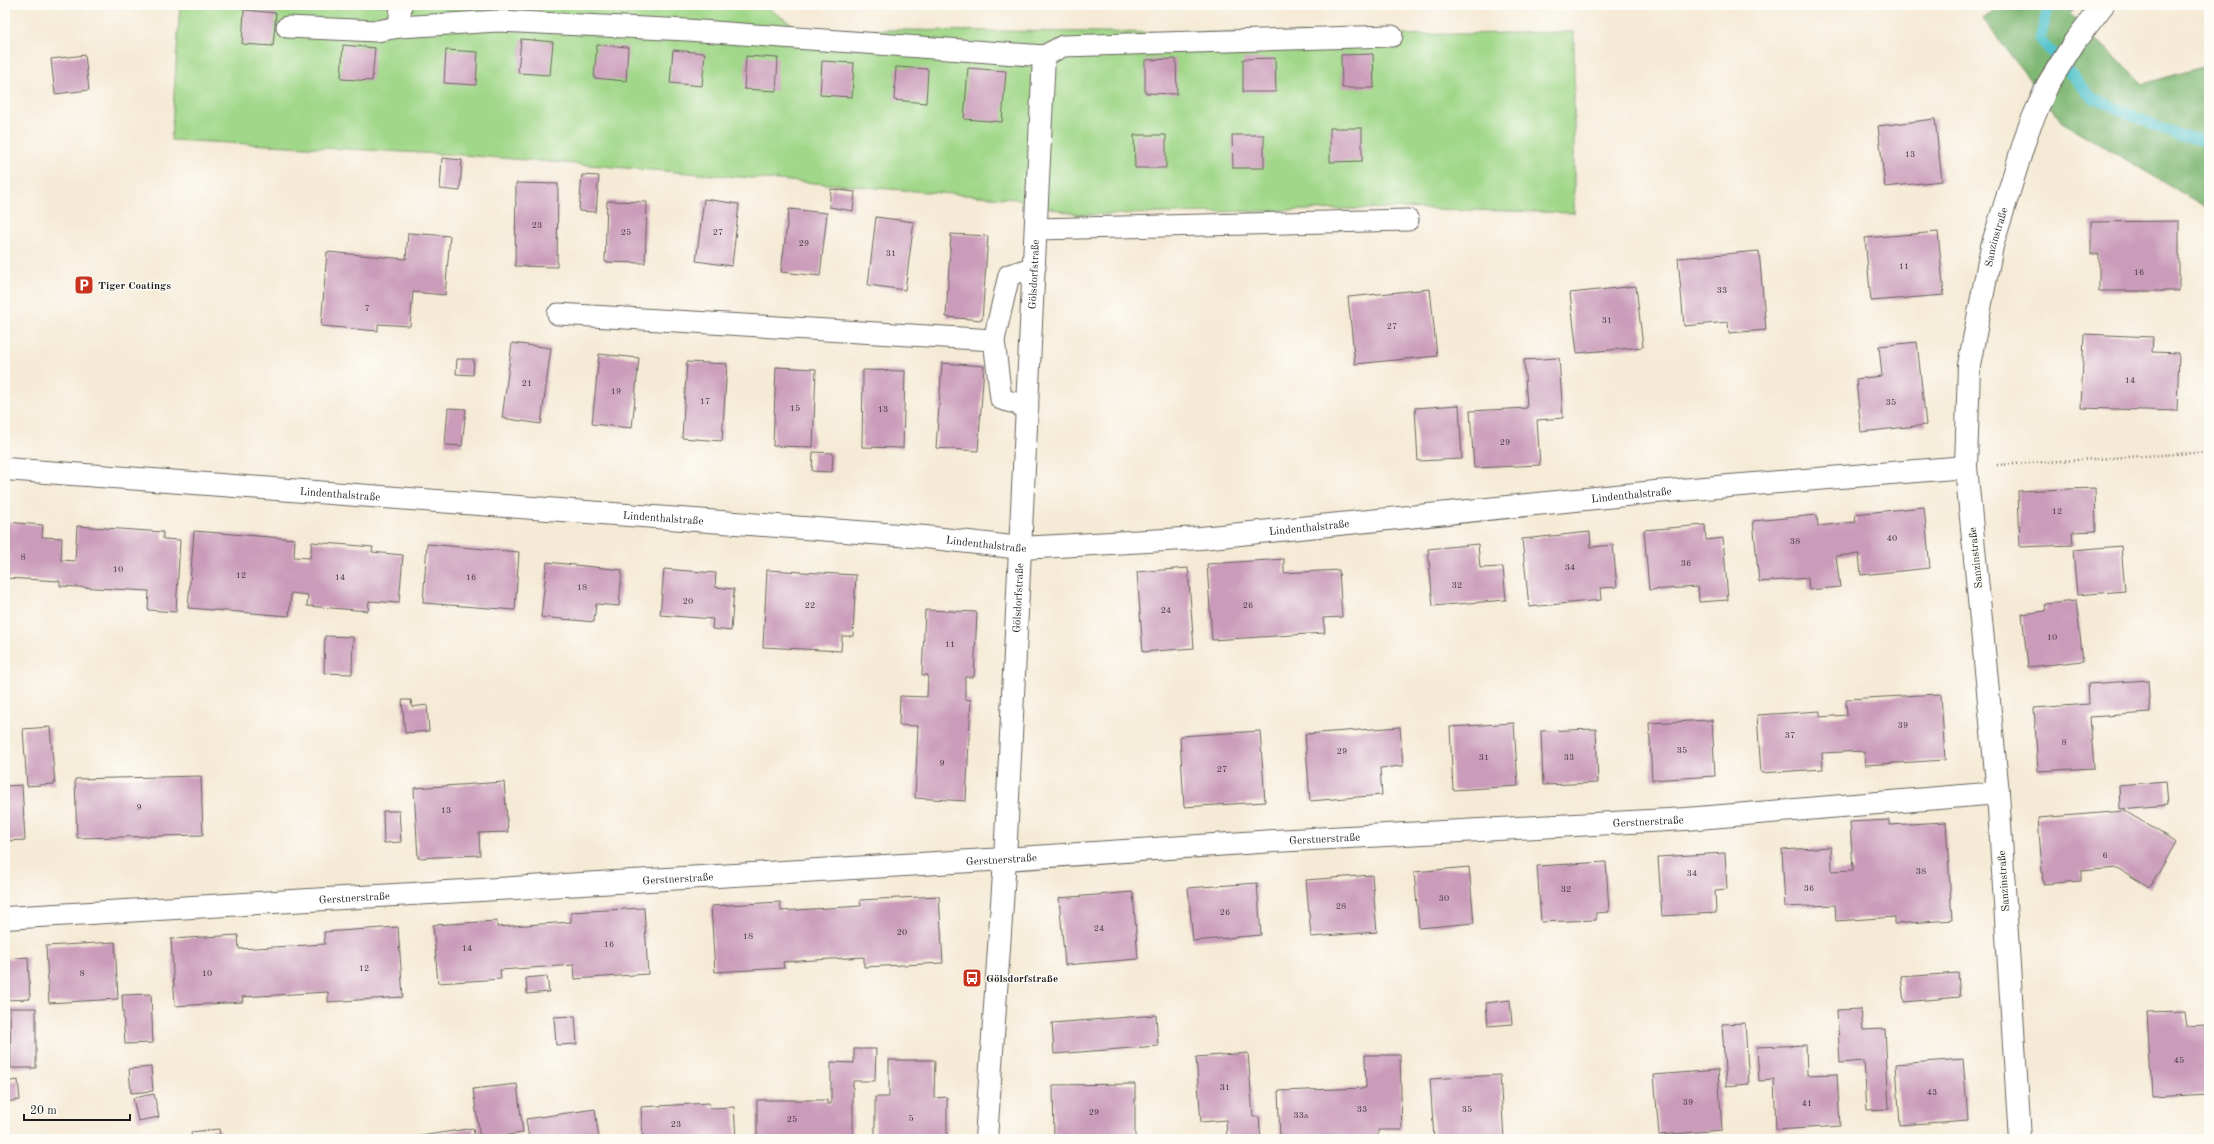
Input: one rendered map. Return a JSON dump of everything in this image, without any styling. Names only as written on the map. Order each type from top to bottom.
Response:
[{"type":"street","name":"Sanzinstraße","points":[[2020,1139],[1998,793],[1966,467],[1969,365],[1992,246],[2028,130],[2048,84],[2075,41],[2103,5]]},
{"type":"street","name":"Gölsdorfstraße","points":[[986,1139],[1005,860],[1037,229],[1044,56]]},
{"type":"street","name":"Lindenthalstraße","points":[[5,469],[925,537],[1021,548],[1202,538],[1655,492],[1966,467]]},
{"type":"street","name":"Gerstnerstraße","points":[[5,918],[1005,860],[1274,841],[1686,819],[1998,793]]},
{"type":"lane","points":[[399,27],[401,5]]},
{"type":"lane","points":[[287,27],[377,31],[399,27],[498,20],[688,30],[1044,56],[1063,46],[1392,36]]},
{"type":"lane","points":[[1037,229],[1408,220]]},
{"type":"lane","points":[[1028,407],[1001,399],[994,340],[1009,275],[1035,267]]},
{"type":"lane","points":[[558,314],[994,340]]},
{"type":"path","points":[[1966,467],[2209,452]]},
{"type":"green space","points":[[180,5],[763,5],[799,29],[1396,35],[1574,32],[1574,213],[1397,208],[1078,215],[1016,199],[463,155],[171,140]]},
{"type":"green space","points":[[2001,5],[2076,5],[2070,14],[2143,84],[2209,65],[2209,207],[2204,206],[2062,122],[1983,19]]},
{"type":"building","points":[[244,10],[276,13],[273,46],[242,44]]},
{"type":"building","points":[[521,39],[553,42],[550,75],[518,73]]},
{"type":"building","points":[[343,45],[375,48],[372,81],[341,79]]},
{"type":"building","points":[[597,45],[628,47],[626,81],[594,78]]},
{"type":"building","points":[[446,50],[478,52],[476,85],[444,83]]},
{"type":"building","points":[[673,50],[705,53],[702,86],[670,83]]},
{"type":"building","points":[[1373,54],[1374,88],[1342,88],[1341,55]]},
{"type":"building","points":[[85,55],[89,90],[55,94],[51,59]]},
{"type":"building","points":[[746,56],[778,58],[776,91],[744,89]]},
{"type":"building","points":[[1275,58],[1276,92],[1243,92],[1243,59]]},
{"type":"building","points":[[1176,59],[1177,94],[1145,93],[1145,60]]},
{"type":"building","points":[[822,61],[854,63],[852,97],[820,95]]},
{"type":"building","points":[[896,67],[928,69],[926,103],[894,100]]},
{"type":"building","points":[[968,68],[1006,71],[1002,122],[964,119]]},
{"type":"building","points":[[1935,119],[1942,181],[1885,187],[1878,126]]},
{"type":"building","points":[[1330,128],[1362,128],[1362,161],[1330,162]]},
{"type":"building","points":[[1134,135],[1166,135],[1166,168],[1135,168]]},
{"type":"building","points":[[1232,135],[1264,135],[1264,168],[1233,168]]},
{"type":"building","points":[[442,158],[462,160],[460,191],[440,189]]},
{"type":"building","points":[[582,175],[599,176],[596,212],[579,211]]},
{"type":"building","points":[[516,183],[558,184],[557,267],[515,266]]},
{"type":"building","points":[[831,189],[855,192],[853,211],[829,207]]},
{"type":"building","points":[[704,199],[739,204],[732,266],[696,261]]},
{"type":"building","points":[[607,201],[647,202],[645,263],[605,262]]},
{"type":"building","points":[[789,209],[827,213],[820,276],[781,272]]},
{"type":"building","points":[[876,217],[914,222],[905,290],[868,285]]},
{"type":"building","points":[[2179,221],[2179,291],[2099,291],[2099,254],[2091,254],[2091,222]]},
{"type":"building","points":[[1938,232],[1944,295],[1871,301],[1865,238]]},
{"type":"building","points":[[408,233],[450,236],[445,295],[413,292],[410,326],[378,324],[378,331],[321,326],[327,252],[406,259]]},
{"type":"building","points":[[951,234],[988,236],[982,320],[946,317]]},
{"type":"building","points":[[1759,251],[1766,330],[1729,333],[1728,322],[1684,326],[1678,258]]},
{"type":"building","points":[[1636,286],[1643,347],[1577,353],[1570,293]]},
{"type":"building","points":[[1430,289],[1437,356],[1355,364],[1348,297]]},
{"type":"building","points":[[2084,334],[2153,337],[2152,352],[2179,353],[2177,411],[2081,408]]},
{"type":"building","points":[[1917,342],[1926,425],[1861,432],[1856,379],[1882,376],[1879,346]]},
{"type":"building","points":[[512,343],[551,348],[541,424],[502,418]]},
{"type":"building","points":[[599,354],[639,358],[632,428],[592,424]]},
{"type":"building","points":[[1559,358],[1563,418],[1537,420],[1540,465],[1474,468],[1470,411],[1527,408],[1524,360]]},
{"type":"building","points":[[457,359],[474,359],[473,375],[456,374]]},
{"type":"building","points":[[687,362],[727,364],[722,441],[682,438]]},
{"type":"building","points":[[942,363],[984,366],[978,451],[936,448]]},
{"type":"building","points":[[776,367],[816,369],[813,447],[773,446]]},
{"type":"building","points":[[863,370],[905,371],[903,448],[862,447]]},
{"type":"building","points":[[1459,405],[1462,459],[1418,461],[1415,408]]},
{"type":"building","points":[[448,408],[466,409],[462,446],[445,445]]},
{"type":"building","points":[[813,452],[833,453],[832,472],[812,471]]},
{"type":"building","points":[[2095,488],[2096,531],[2072,532],[2073,545],[2020,547],[2018,491]]},
{"type":"building","points":[[1924,507],[1930,568],[1861,575],[1859,554],[1836,556],[1840,587],[1809,590],[1808,578],[1759,582],[1753,521],[1817,515],[1818,526],[1856,522],[1855,514]]},
{"type":"building","points":[[5,522],[43,525],[42,537],[62,538],[61,560],[75,561],[77,526],[163,532],[163,539],[180,540],[176,612],[148,610],[149,591],[60,586],[60,581],[5,578]]},
{"type":"building","points":[[1705,525],[1706,540],[1723,538],[1728,600],[1699,602],[1698,587],[1649,590],[1644,530]]},
{"type":"building","points":[[194,531],[295,539],[294,557],[310,558],[312,542],[373,547],[372,552],[403,555],[399,603],[369,601],[368,611],[307,606],[308,595],[291,593],[289,616],[188,608]]},
{"type":"building","points":[[1590,532],[1591,547],[1613,545],[1617,587],[1600,588],[1601,600],[1529,607],[1522,539]]},
{"type":"building","points":[[427,544],[519,552],[515,610],[423,603]]},
{"type":"building","points":[[1478,544],[1480,568],[1503,567],[1506,600],[1433,606],[1428,549]]},
{"type":"building","points":[[2121,546],[2125,591],[2077,595],[2073,550]]},
{"type":"building","points":[[1284,559],[1284,573],[1339,570],[1342,617],[1323,618],[1325,633],[1212,640],[1207,564]]},
{"type":"building","points":[[547,562],[622,570],[619,606],[596,604],[594,622],[541,617]]},
{"type":"building","points":[[1188,568],[1194,648],[1143,652],[1137,572]]},
{"type":"building","points":[[664,569],[716,573],[715,587],[734,589],[731,631],[712,629],[713,619],[660,615]]},
{"type":"building","points":[[767,570],[856,575],[853,636],[842,636],[841,651],[763,647]]},
{"type":"building","points":[[2076,601],[2083,661],[2028,667],[2022,614],[2046,611],[2045,604]]},
{"type":"building","points":[[925,610],[977,612],[974,677],[965,677],[965,699],[971,700],[966,801],[915,798],[918,726],[899,725],[900,696],[927,697],[928,675],[922,675]]},
{"type":"building","points":[[325,636],[353,637],[352,674],[324,673]]},
{"type":"building","points":[[2148,680],[2150,713],[2090,717],[2094,768],[2038,771],[2034,708],[2089,704],[2088,684]]},
{"type":"building","points":[[1941,694],[1945,760],[1865,765],[1864,751],[1822,753],[1823,769],[1761,773],[1757,715],[1820,711],[1820,717],[1847,715],[1846,699]]},
{"type":"building","points":[[402,700],[411,700],[412,707],[427,705],[429,731],[405,733]]},
{"type":"building","points":[[1712,720],[1715,776],[1652,780],[1649,723]]},
{"type":"building","points":[[1514,723],[1518,786],[1453,790],[1450,727]]},
{"type":"building","points":[[50,727],[55,784],[27,786],[23,729]]},
{"type":"building","points":[[1400,727],[1403,766],[1380,768],[1382,795],[1310,801],[1305,734]]},
{"type":"building","points":[[1596,729],[1598,783],[1543,785],[1541,731]]},
{"type":"building","points":[[1260,731],[1265,802],[1184,807],[1180,736]]},
{"type":"building","points":[[201,776],[203,835],[77,838],[75,779]]},
{"type":"building","points":[[2166,781],[2168,805],[2120,809],[2119,785]]},
{"type":"building","points":[[504,782],[508,832],[479,833],[480,855],[418,858],[414,788]]},
{"type":"building","points":[[22,785],[25,840],[5,841],[5,786]]},
{"type":"building","points":[[383,811],[399,811],[401,842],[384,843]]},
{"type":"building","points":[[2125,811],[2176,842],[2150,888],[2118,868],[2081,871],[2081,881],[2043,884],[2038,818]]},
{"type":"building","points":[[1889,820],[1889,825],[1946,822],[1952,920],[1895,924],[1895,917],[1836,921],[1835,905],[1785,907],[1782,850],[1831,847],[1832,871],[1853,870],[1850,822]]},
{"type":"building","points":[[1725,853],[1727,889],[1715,890],[1716,913],[1662,916],[1658,857]]},
{"type":"building","points":[[1606,862],[1609,912],[1596,913],[1596,920],[1541,922],[1537,866]]},
{"type":"building","points":[[1469,867],[1474,923],[1419,928],[1414,872]]},
{"type":"building","points":[[1372,875],[1377,932],[1311,937],[1306,880]]},
{"type":"building","points":[[1257,883],[1261,935],[1193,941],[1188,888]]},
{"type":"building","points":[[1133,892],[1138,959],[1065,965],[1059,898]]},
{"type":"building","points":[[939,896],[943,963],[864,967],[864,957],[783,962],[784,968],[715,972],[711,906],[780,902],[781,911],[861,906],[860,900]]},
{"type":"building","points":[[644,908],[648,974],[575,979],[574,965],[500,970],[501,979],[438,983],[433,925],[497,921],[497,927],[571,922],[571,912]]},
{"type":"building","points":[[398,927],[403,997],[328,1002],[328,992],[242,997],[243,1002],[175,1006],[171,939],[238,935],[239,949],[325,944],[324,932]]},
{"type":"building","points":[[115,942],[118,999],[49,1003],[46,946]]},
{"type":"building","points":[[28,957],[30,999],[5,1000],[5,959]]},
{"type":"building","points":[[1958,973],[1960,997],[1904,1002],[1901,977]]},
{"type":"building","points":[[547,976],[549,992],[527,994],[526,978]]},
{"type":"building","points":[[151,994],[153,1043],[125,1044],[122,995]]},
{"type":"building","points":[[1510,1000],[1512,1024],[1488,1026],[1486,1003]]},
{"type":"building","points":[[10,1008],[36,1008],[36,1068],[11,1068]]},
{"type":"building","points":[[1861,1009],[1863,1030],[1885,1029],[1889,1109],[1867,1110],[1864,1061],[1840,1063],[1837,1010]]},
{"type":"building","points":[[2184,1011],[2186,1026],[2209,1025],[2209,1094],[2152,1097],[2147,1012]]},
{"type":"building","points":[[1156,1015],[1158,1046],[1054,1054],[1052,1023]]},
{"type":"building","points":[[575,1016],[577,1044],[556,1045],[554,1017]]},
{"type":"building","points":[[1745,1023],[1749,1084],[1726,1086],[1722,1024]]},
{"type":"building","points":[[1806,1045],[1807,1075],[1837,1074],[1840,1126],[1776,1130],[1774,1080],[1759,1081],[1757,1047]]},
{"type":"building","points":[[854,1049],[876,1049],[875,1081],[853,1081],[853,1136],[827,1135],[827,1139],[757,1139],[757,1100],[827,1100],[827,1104],[831,1104],[831,1062],[854,1063]]},
{"type":"building","points":[[1248,1053],[1253,1117],[1259,1117],[1261,1139],[1227,1139],[1226,1120],[1201,1122],[1196,1057]]},
{"type":"building","points":[[1365,1055],[1400,1055],[1402,1130],[1378,1130],[1378,1139],[1280,1139],[1278,1091],[1366,1088]]},
{"type":"building","points":[[1963,1059],[1968,1120],[1900,1125],[1896,1064]]},
{"type":"building","points":[[889,1060],[935,1060],[934,1098],[947,1097],[947,1139],[875,1139],[875,1097],[889,1097]]},
{"type":"building","points":[[151,1067],[153,1091],[131,1093],[129,1069]]},
{"type":"building","points":[[1718,1070],[1722,1130],[1659,1135],[1654,1075]]},
{"type":"building","points":[[1500,1075],[1504,1139],[1434,1139],[1430,1079]]},
{"type":"building","points":[[18,1080],[20,1100],[5,1102],[5,1082]]},
{"type":"building","points":[[517,1084],[523,1133],[480,1139],[473,1089]]},
{"type":"building","points":[[1135,1084],[1135,1139],[1054,1139],[1053,1085]]},
{"type":"building","points":[[154,1094],[159,1117],[138,1121],[133,1098]]},
{"type":"building","points":[[709,1103],[710,1108],[734,1107],[736,1139],[643,1139],[641,1107]]},
{"type":"building","points":[[595,1109],[599,1139],[529,1139],[526,1119]]},
{"type":"building","points":[[473,1128],[475,1139],[408,1139],[408,1138]]},
{"type":"building","points":[[219,1129],[221,1139],[192,1139],[191,1132]]},
{"type":"waterway","points":[[2049,5],[2040,39],[2091,97],[2179,136],[2209,141]]},
{"type":"place","name":"Tiger Coatings","points":[[84,285]]},
{"type":"place","name":"Gölsdorfstraße","points":[[972,978]]}]
